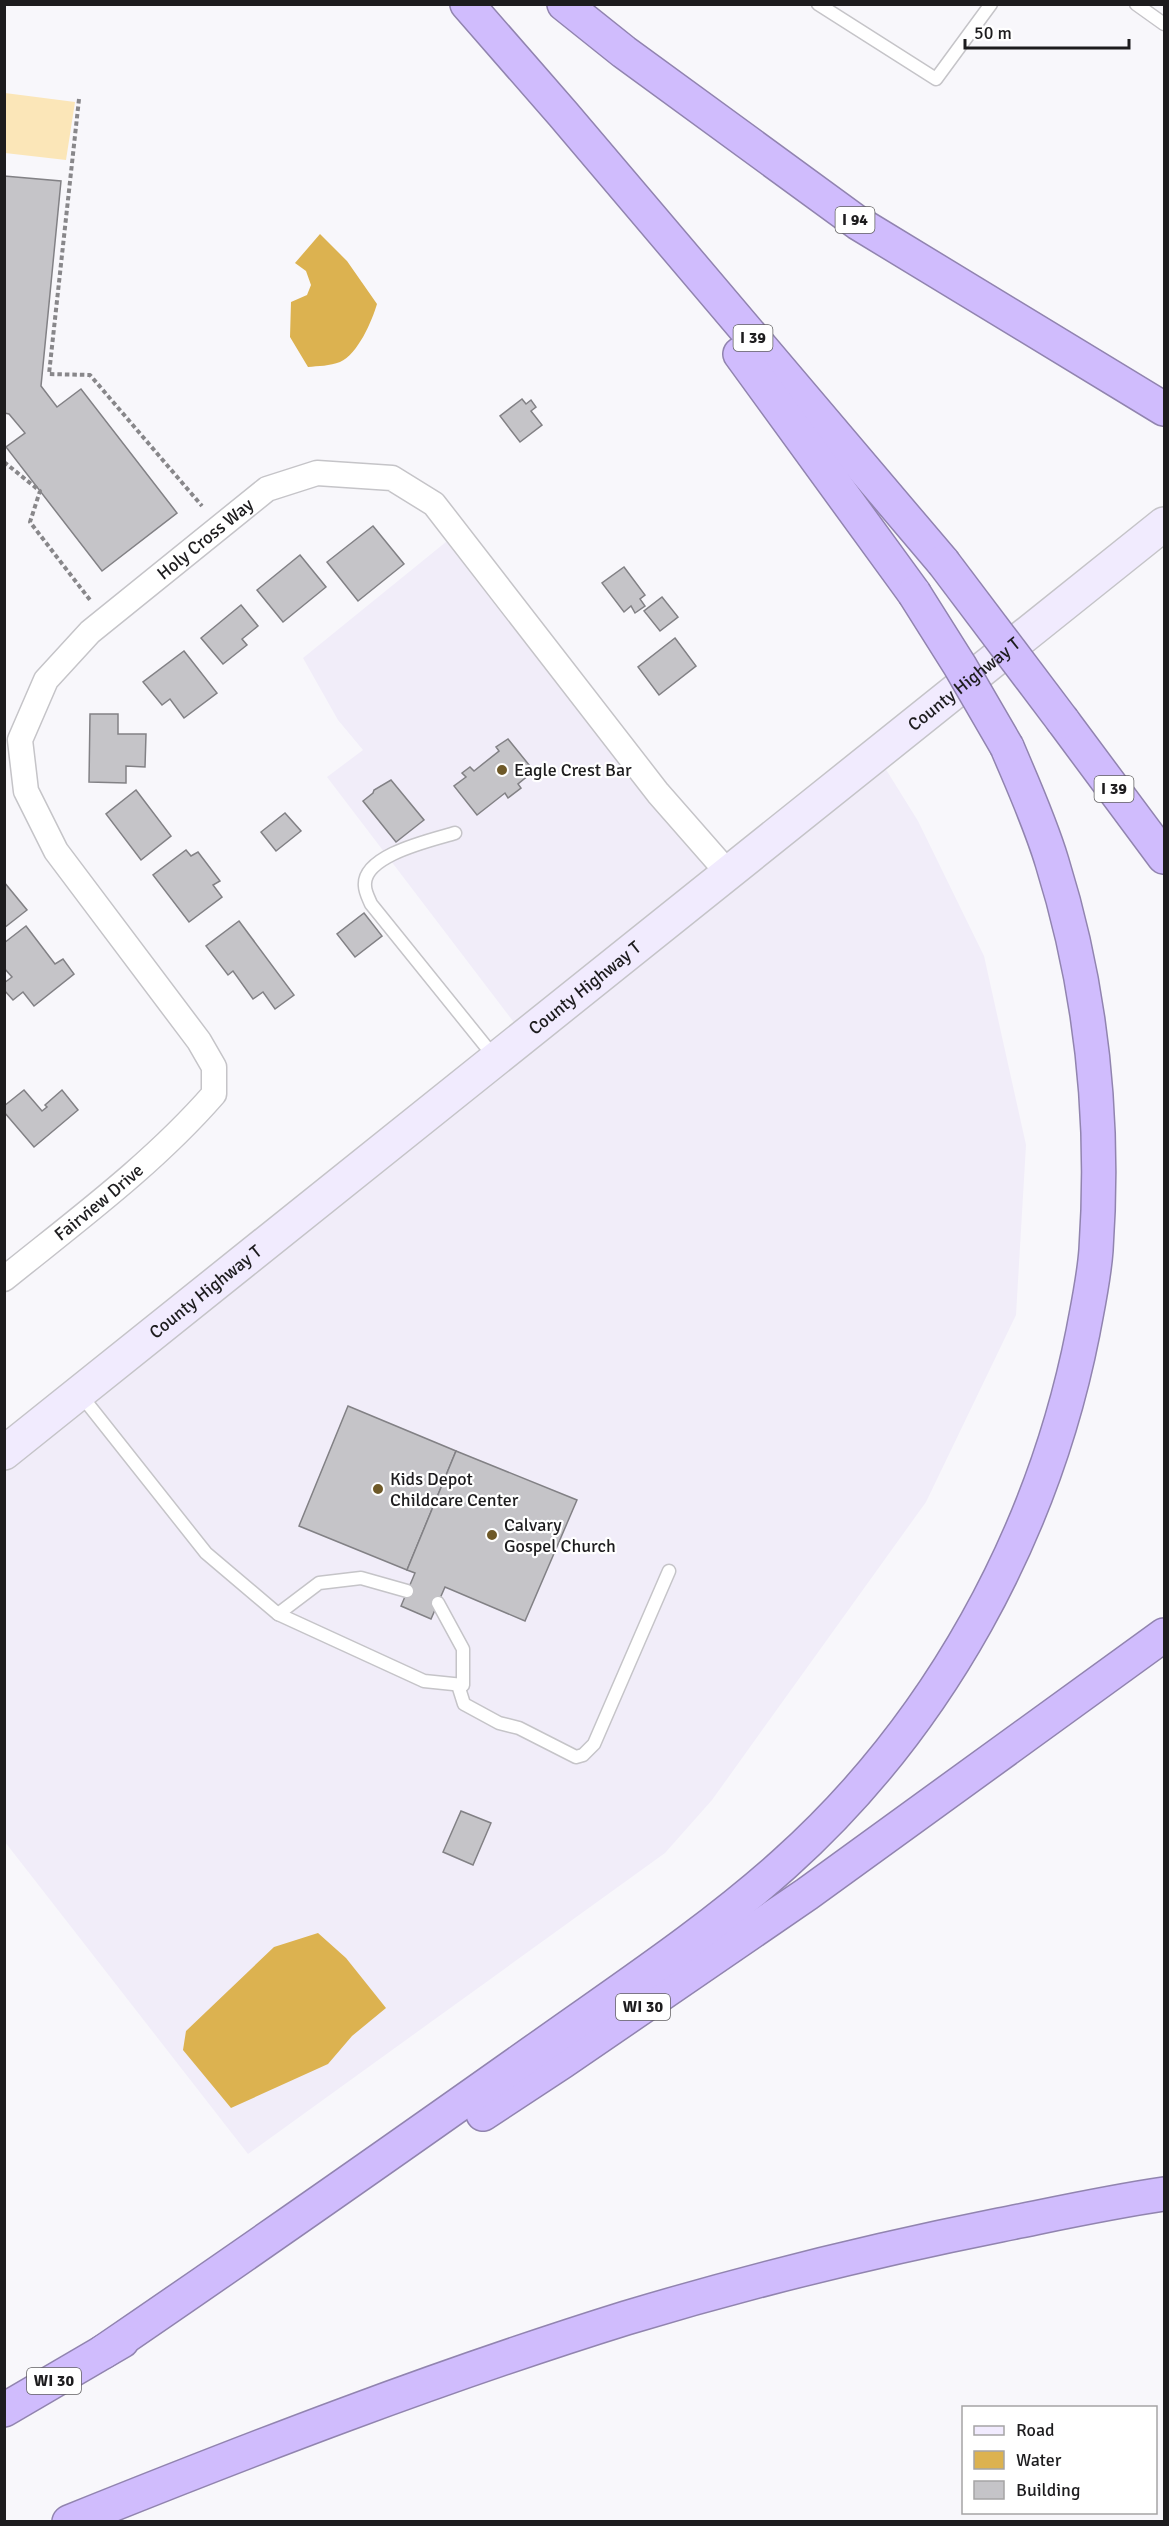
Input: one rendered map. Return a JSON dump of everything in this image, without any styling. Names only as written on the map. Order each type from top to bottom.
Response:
[{"type":"highway","name":"I 39","points":[[467,4],[943,562],[1164,857]]},
{"type":"highway","name":"I 94","points":[[564,4],[624,52],[858,223],[1164,409]]},
{"type":"highway","points":[[103,2352],[344,2187],[608,1999],[703,1930],[785,1863],[885,1757],[927,1701],[967,1639],[998,1583],[1051,1456],[1073,1379],[1096,1257],[1099,1169],[1095,1078],[1089,1022],[1073,936],[1046,843],[1032,805],[1007,747],[914,593],[563,114]]},
{"type":"highway","name":"WI 30","points":[[4,2410],[185,2304],[562,2062],[807,1894],[1164,1635]]},
{"type":"highway","points":[[69,2522],[338,2416],[628,2318],[756,2282],[925,2240],[1164,2194]]},
{"type":"main road","name":"County Highway T","points":[[4,1453],[1164,524]]},
{"type":"street","name":"Holy Cross Way","points":[[189,1123],[214,1094],[214,1067],[199,1041],[56,851],[26,791],[20,741],[46,680],[90,632],[267,489],[317,473],[392,478],[434,504],[658,793],[729,874]]},
{"type":"street","name":"Fairview Drive","points":[[4,1279],[125,1181],[189,1123]]},
{"type":"lane","points":[[822,6],[936,79],[992,4]]},
{"type":"lane","points":[[1136,4],[1164,24]]},
{"type":"lane","points":[[455,832],[380,860],[368,870],[364,886],[371,904],[496,1060]]},
{"type":"lane","points":[[79,1393],[206,1553],[278,1614],[424,1681],[463,1685],[463,1649],[438,1603]]},
{"type":"lane","points":[[458,1685],[464,1704],[499,1723],[519,1728],[576,1757],[583,1755],[594,1744],[669,1571]]},
{"type":"lane","points":[[278,1614],[319,1583],[361,1578],[407,1591]]},
{"type":"path","points":[[79,99],[49,374],[90,375],[202,506]]},
{"type":"path","points":[[4,462],[39,491],[30,522],[90,600]]},
{"type":"shaded area","points":[[5,93],[75,102],[66,160],[5,153]]},
{"type":"shaded area","points":[[457,533],[729,874],[877,755],[918,821],[984,956],[1026,1145],[1016,1315],[926,1502],[712,1800],[665,1853],[248,2154],[5,1842],[5,1453],[525,1037],[327,777],[363,750],[338,720],[303,658]]},
{"type":"water","points":[[320,234],[347,261],[377,304],[358,345],[347,358],[332,364],[308,367],[290,337],[291,302],[307,295],[311,285],[306,271],[295,263]]},
{"type":"water","points":[[318,1933],[346,1958],[386,2008],[352,2036],[328,2064],[231,2108],[183,2050],[186,2031],[274,1947]]},
{"type":"building","points":[[4,176],[61,181],[41,386],[57,407],[81,389],[177,513],[102,571],[6,447],[25,433],[9,414],[4,413]]},
{"type":"building","points":[[522,399],[526,404],[531,400],[536,407],[531,411],[542,425],[520,442],[500,416]]},
{"type":"building","points":[[373,526],[404,564],[358,601],[327,562]]},
{"type":"building","points":[[300,555],[326,587],[283,622],[257,590]]},
{"type":"building","points":[[624,567],[645,595],[640,599],[645,606],[635,613],[631,606],[624,612],[602,583]]},
{"type":"building","points":[[662,597],[678,617],[660,631],[644,611]]},
{"type":"building","points":[[241,605],[258,626],[242,639],[247,645],[223,664],[201,638]]},
{"type":"building","points":[[675,638],[696,666],[659,695],[638,667]]},
{"type":"building","points":[[184,651],[217,693],[184,718],[170,699],[162,705],[143,682]]},
{"type":"building","points":[[90,714],[118,714],[118,734],[146,734],[145,767],[126,766],[126,783],[89,782]]},
{"type":"building","points":[[508,739],[534,771],[518,784],[521,788],[508,798],[505,793],[477,815],[454,786],[466,777],[462,773],[470,767],[474,771],[499,751],[496,747]]},
{"type":"building","points":[[391,780],[424,820],[396,842],[363,801],[374,790]]},
{"type":"building","points":[[136,790],[171,836],[141,860],[106,814]]},
{"type":"building","points":[[285,813],[301,831],[276,851],[261,832]]},
{"type":"building","points":[[186,850],[191,856],[198,852],[220,881],[213,885],[222,897],[189,922],[153,875]]},
{"type":"building","points":[[4,882],[27,910],[4,928]]},
{"type":"building","points":[[364,913],[382,936],[355,957],[337,934]]},
{"type":"building","points":[[239,921],[294,995],[275,1009],[263,992],[253,999],[233,971],[228,975],[206,946]]},
{"type":"building","points":[[26,926],[55,964],[63,959],[74,974],[34,1006],[23,992],[13,1000],[4,990],[4,983],[12,977],[4,968],[4,943]]},
{"type":"building","points":[[24,1090],[42,1111],[47,1107],[45,1105],[62,1090],[78,1110],[34,1147],[4,1112],[4,1106]]},
{"type":"building","name":"Kids Depot Childcare Center","points":[[348,1406],[456,1451],[407,1570],[299,1526]]},
{"type":"building","name":"Calvary Gospel Church","points":[[456,1451],[577,1500],[525,1621],[445,1587],[431,1619],[401,1606],[415,1573],[407,1570]]},
{"type":"building","points":[[461,1811],[491,1823],[473,1865],[443,1852]]},
{"type":"place","name":"Eagle Crest Bar","points":[[502,770]]},
{"type":"place","name":"Kids Depot Childcare Center","points":[[378,1489]]},
{"type":"place","name":"Calvary Gospel Church","points":[[492,1535]]}]
